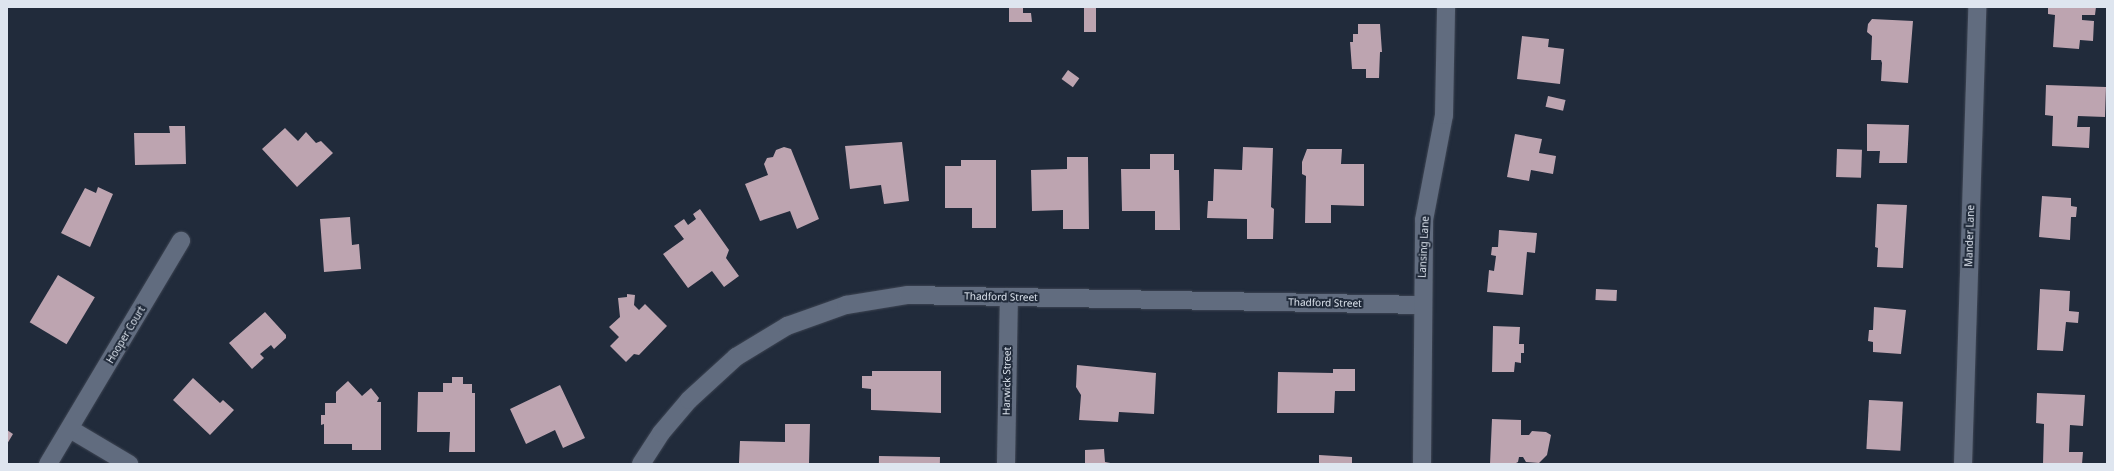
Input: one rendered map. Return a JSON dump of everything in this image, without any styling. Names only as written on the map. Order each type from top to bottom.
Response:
[{"type":"street","name":"Lansing Lane","points":[[1422,464],[1422,305],[1424,220],[1444,115],[1446,7]]},
{"type":"street","name":"Mander Lane","points":[[1963,464],[1977,7]]},
{"type":"street","name":"Hooper Court","points":[[48,464],[181,241]]},
{"type":"street","name":"Thadford Street","points":[[641,464],[661,433],[689,400],[736,357],[787,326],[846,305],[908,295],[1422,305]]},
{"type":"street","name":"Harwick Street","points":[[1006,464],[1009,297]]},
{"type":"street","points":[[70,429],[129,464]]},
{"type":"building","points":[[1009,7],[1023,7],[1023,13],[1031,13],[1032,22],[1009,22]]},
{"type":"building","points":[[1084,7],[1096,7],[1096,32],[1084,32]]},
{"type":"building","points":[[2048,7],[2096,7],[2095,15],[2082,15],[2082,20],[2094,21],[2093,41],[2080,40],[2079,49],[2053,47],[2055,15],[2048,14]]},
{"type":"building","points":[[1872,19],[1913,21],[1908,83],[1881,81],[1881,60],[1871,60],[1872,36],[1867,32],[1868,24]]},
{"type":"building","points":[[1358,24],[1380,24],[1382,52],[1380,52],[1379,78],[1366,78],[1366,69],[1352,69],[1350,42],[1353,42],[1353,34],[1358,34]]},
{"type":"building","points":[[1522,36],[1549,39],[1548,47],[1564,49],[1560,84],[1517,79]]},
{"type":"building","points":[[1068,70],[1079,78],[1073,87],[1062,79]]},
{"type":"building","points":[[2046,85],[2106,87],[2105,117],[2078,116],[2077,127],[2090,127],[2089,148],[2052,146],[2053,116],[2045,115]]},
{"type":"building","points":[[1548,96],[1566,100],[1563,111],[1546,107]]},
{"type":"building","points":[[1867,124],[1909,125],[1907,163],[1879,163],[1880,151],[1867,151]]},
{"type":"building","points":[[169,126],[185,126],[186,164],[135,165],[134,133],[170,133]]},
{"type":"building","points":[[285,128],[298,141],[306,132],[316,143],[321,141],[333,153],[297,187],[262,149]]},
{"type":"building","points":[[1515,134],[1542,139],[1539,153],[1556,156],[1553,174],[1531,170],[1529,181],[1507,177]]},
{"type":"building","points":[[902,142],[909,201],[884,204],[881,185],[850,189],[845,146]]},
{"type":"building","points":[[784,147],[791,149],[819,219],[797,229],[790,211],[760,221],[745,184],[768,175],[764,164],[767,158],[773,157],[776,150]]},
{"type":"building","points":[[1243,147],[1273,148],[1271,207],[1274,209],[1273,239],[1247,239],[1247,219],[1207,218],[1208,201],[1213,201],[1214,169],[1242,170]]},
{"type":"building","points":[[1307,149],[1342,149],[1341,164],[1364,164],[1364,206],[1331,205],[1331,223],[1305,223],[1306,176],[1302,174],[1302,162]]},
{"type":"building","points":[[1837,149],[1862,150],[1861,178],[1836,177]]},
{"type":"building","points":[[1150,154],[1174,154],[1174,170],[1179,170],[1180,230],[1155,230],[1155,211],[1122,211],[1121,169],[1150,169]]},
{"type":"building","points":[[1067,157],[1088,157],[1089,229],[1063,229],[1063,210],[1032,211],[1031,170],[1067,169]]},
{"type":"building","points":[[961,160],[996,160],[996,228],[972,228],[972,208],[945,208],[945,166],[961,166]]},
{"type":"building","points":[[98,187],[113,194],[90,247],[61,233],[85,188],[96,193]]},
{"type":"building","points":[[2042,196],[2071,198],[2071,206],[2077,207],[2076,217],[2071,217],[2070,240],[2039,237]]},
{"type":"building","points":[[1877,204],[1907,205],[1903,268],[1877,267],[1878,248],[1875,247]]},
{"type":"building","points":[[700,209],[729,250],[726,258],[739,276],[724,287],[712,271],[688,288],[663,254],[684,239],[674,226],[684,219],[688,225],[696,219],[693,214]]},
{"type":"building","points":[[350,217],[352,245],[359,244],[361,269],[324,272],[320,219]]},
{"type":"building","points":[[1499,230],[1537,233],[1535,253],[1527,252],[1523,295],[1487,292],[1489,270],[1494,271],[1496,256],[1491,255],[1492,247],[1498,247]]},
{"type":"building","points":[[58,275],[95,297],[67,344],[30,322]]},
{"type":"building","points":[[1596,289],[1617,290],[1616,301],[1595,300]]},
{"type":"building","points":[[2040,289],[2070,291],[2069,311],[2079,312],[2078,323],[2066,322],[2063,351],[2037,350]]},
{"type":"building","points":[[627,294],[635,295],[634,305],[639,310],[645,304],[667,326],[639,355],[634,354],[626,362],[610,346],[619,337],[609,327],[620,317],[618,298],[627,297]]},
{"type":"building","points":[[1874,307],[1906,310],[1901,354],[1873,352],[1873,342],[1868,341],[1869,330],[1873,330]]},
{"type":"building","points":[[265,312],[286,335],[286,338],[274,349],[271,345],[260,354],[264,358],[252,369],[229,343]]},
{"type":"building","points":[[1493,326],[1520,327],[1519,344],[1524,344],[1524,353],[1521,353],[1521,363],[1515,362],[1514,372],[1492,372]]},
{"type":"building","points":[[1077,365],[1156,373],[1154,414],[1119,412],[1118,422],[1079,420],[1081,395],[1076,387]]},
{"type":"building","points":[[1333,369],[1355,369],[1355,391],[1335,391],[1334,413],[1277,413],[1278,372],[1333,373]]},
{"type":"building","points":[[872,371],[941,371],[941,413],[871,410],[871,389],[862,388],[862,376],[872,376]]},
{"type":"building","points":[[452,377],[463,377],[463,384],[472,384],[472,393],[475,393],[475,452],[449,452],[450,432],[417,432],[418,392],[443,392],[443,383],[452,383]]},
{"type":"building","points":[[193,378],[220,403],[223,400],[234,410],[210,435],[173,400]]},
{"type":"building","points":[[348,381],[362,396],[371,388],[379,398],[377,402],[381,402],[381,450],[352,450],[352,444],[324,444],[324,424],[321,425],[321,415],[325,415],[325,403],[336,403],[336,392]]},
{"type":"building","points":[[560,385],[585,438],[563,448],[555,430],[526,444],[510,409]]},
{"type":"building","points":[[2037,393],[2085,395],[2083,426],[2070,425],[2069,452],[2083,452],[2082,464],[2043,464],[2044,424],[2036,423]]},
{"type":"building","points":[[1869,400],[1903,402],[1900,451],[1866,449]]},
{"type":"building","points":[[1492,419],[1521,420],[1521,435],[1529,435],[1532,431],[1546,432],[1551,435],[1547,455],[1539,463],[1526,462],[1523,457],[1519,457],[1518,462],[1514,464],[1490,464]]},
{"type":"building","points":[[785,424],[810,424],[809,464],[739,463],[740,441],[785,442]]},
{"type":"building","points":[[7,430],[13,434],[7,444]]},
{"type":"building","points":[[1104,449],[1105,462],[1116,464],[1085,464],[1085,450]]},
{"type":"building","points":[[1319,455],[1352,457],[1352,464],[1319,464]]},
{"type":"building","points":[[879,456],[940,457],[940,464],[879,464]]}]
